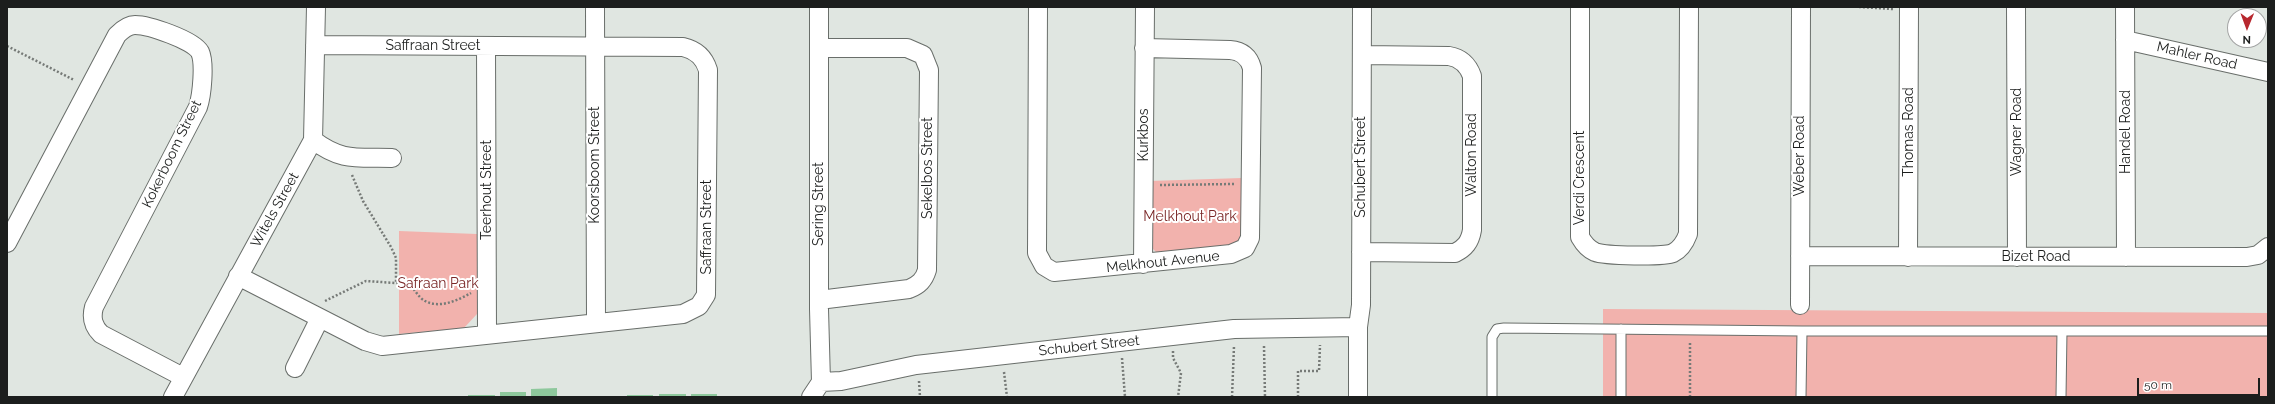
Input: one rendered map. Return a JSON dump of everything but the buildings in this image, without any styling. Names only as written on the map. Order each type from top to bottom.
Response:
[{"type":"street","name":"Witels Street","points":[[173,397],[183,376],[313,140],[316,7]]},
{"type":"street","name":"Koorsboom Street","points":[[595,7],[596,322]]},
{"type":"street","name":"Sering Street","points":[[819,7],[819,300],[822,382]]},
{"type":"street","name":"Melkhout Avenue","points":[[1038,7],[1038,257],[1048,270],[1060,273],[1231,254],[1241,251],[1248,243],[1251,232],[1252,68],[1247,57],[1236,50],[1144,48]]},
{"type":"street","name":"Kurkbos","points":[[1144,7],[1144,264]]},
{"type":"street","name":"Schubert Street","points":[[1358,397],[1358,327],[1361,305],[1362,7]]},
{"type":"street","name":"Verdi Crescent","points":[[1580,7],[1580,237],[1586,246],[1597,253],[1665,255],[1678,250],[1686,240],[1688,234],[1689,7]]},
{"type":"street","name":"Weber Road","points":[[1800,305],[1801,7]]},
{"type":"street","name":"Wagner Road","points":[[2016,7],[2017,257]]},
{"type":"street","name":"Handel Road","points":[[2125,7],[2126,257]]},
{"type":"street","name":"Thomas Road","points":[[1908,257],[1909,9]]},
{"type":"street","name":"Kokerboom Street","points":[[7,243],[117,35],[123,29],[134,25],[190,41],[195,46],[202,59],[201,93],[198,107],[94,307],[92,317],[95,327],[101,334],[183,376]]},
{"type":"street","name":"Mahler Road","points":[[2125,40],[2268,72]]},
{"type":"street","name":"Saffraan Street","points":[[238,276],[365,341],[382,346],[487,333],[683,314],[695,310],[703,301],[707,289],[708,70],[700,55],[683,47],[315,45]]},
{"type":"street","name":"Teerhout Street","points":[[486,46],[487,333]]},
{"type":"street","name":"Sekelbos Street","points":[[819,48],[913,49],[923,55],[929,70],[927,270],[925,276],[916,286],[909,289],[819,300]]},
{"type":"street","name":"Walton Road","points":[[1361,252],[1455,253],[1465,247],[1472,230],[1472,76],[1469,69],[1460,60],[1449,56],[1362,55]]},
{"type":"street","points":[[313,140],[329,152],[339,156],[392,158]]},
{"type":"street","name":"Bizet Road","points":[[1800,256],[2247,257],[2258,255],[2268,247]]},
{"type":"street","points":[[295,368],[315,316]]},
{"type":"street","name":"Schubert Street","points":[[822,382],[841,389],[916,365],[1234,329],[1358,327]]},
{"type":"street","points":[[812,397],[822,382]]},
{"type":"lane","points":[[1492,397],[1492,337],[1497,329],[1504,328],[1802,331],[2268,331]]},
{"type":"lane","points":[[1620,329],[1621,397]]},
{"type":"lane","points":[[1801,397],[1802,331]]},
{"type":"lane","points":[[2061,397],[2062,331]]},
{"type":"path","points":[[1859,7],[1909,9]]},
{"type":"path","points":[[7,46],[89,87]]},
{"type":"path","points":[[339,156],[357,184],[363,201],[396,258],[396,282]]},
{"type":"path","points":[[1144,185],[1252,183]]},
{"type":"path","points":[[315,316],[315,305],[366,281],[410,284],[424,300],[439,304],[456,301],[472,293],[475,286],[487,286]]},
{"type":"path","points":[[1298,397],[1298,372],[1319,371],[1321,328]]},
{"type":"path","points":[[1232,397],[1234,329]]},
{"type":"path","points":[[1263,329],[1265,397]]},
{"type":"path","points":[[1690,329],[1690,397]]},
{"type":"path","points":[[1173,336],[1173,358],[1181,373],[1178,397]]},
{"type":"path","points":[[1119,342],[1124,365],[1125,397]]},
{"type":"path","points":[[1003,355],[1007,397]]},
{"type":"green space","name":"Melkhout Park","points":[[1242,178],[1246,231],[1238,247],[1158,254],[1150,246],[1149,181]]},
{"type":"green space","name":"Safraan Park","points":[[399,231],[477,234],[477,314],[464,328],[399,334]]},
{"type":"green space","points":[[1603,309],[2268,313],[2268,397],[1603,397]]}]
